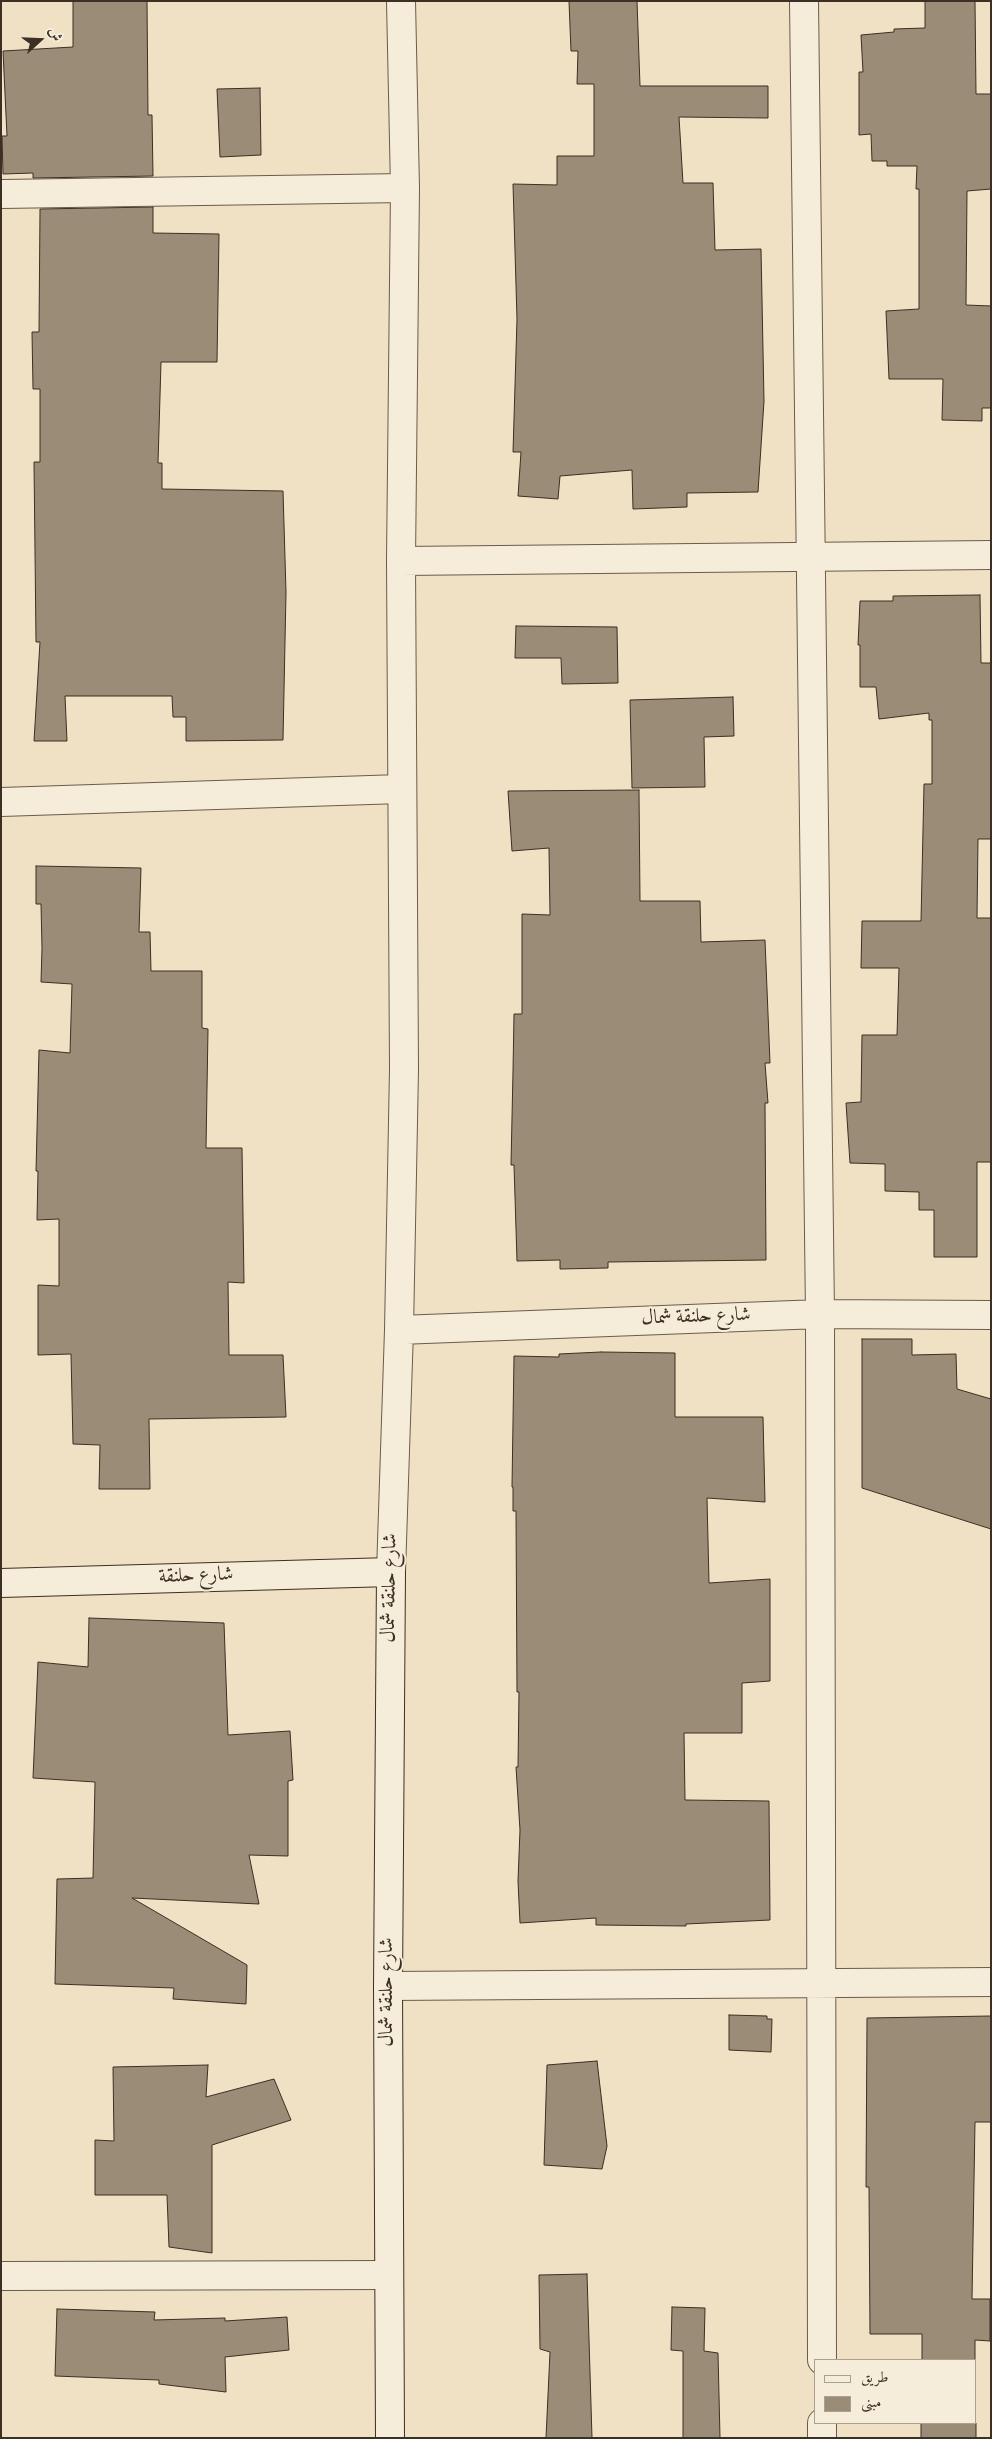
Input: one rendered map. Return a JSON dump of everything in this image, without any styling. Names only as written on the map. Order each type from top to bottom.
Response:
[{"type":"street","points":[[399,1330],[404,1069],[401,561],[405,188],[401,1]]},
{"type":"street","points":[[804,1],[820,1314],[822,2359]]},
{"type":"street","points":[[1,194],[405,188]]},
{"type":"street","points":[[401,561],[991,555]]},
{"type":"street","points":[[1,802],[401,789]]},
{"type":"street","name":"شارع حلنقة شمال","points":[[390,2438],[388,1986],[390,1572],[399,1330],[820,1314],[991,1315]]},
{"type":"street","name":"شارع حلنقة","points":[[1,1583],[390,1572]]},
{"type":"street","points":[[388,1986],[991,1982]]},
{"type":"street","points":[[1,2276],[389,2275]]},
{"type":"street","points":[[822,2424],[822,2438]]},
{"type":"building","points":[[73,1],[147,1],[148,115],[152,115],[153,176],[33,178],[33,173],[3,174],[2,136],[7,136],[3,51],[73,47]]},
{"type":"building","points":[[569,1],[637,1],[640,86],[768,86],[768,118],[679,117],[683,183],[713,183],[715,250],[761,249],[764,401],[758,492],[687,493],[687,507],[633,509],[632,470],[560,476],[558,499],[518,496],[521,452],[513,452],[517,319],[513,184],[557,185],[557,156],[594,156],[594,84],[577,84],[578,51],[571,51]]},
{"type":"building","points":[[925,1],[975,1],[976,94],[991,94],[991,189],[967,191],[966,305],[991,306],[991,408],[982,408],[982,421],[942,420],[943,379],[889,379],[886,311],[919,309],[919,189],[916,189],[917,166],[887,166],[887,161],[872,161],[871,134],[859,135],[859,72],[863,72],[861,35],[894,32],[894,29],[925,28]]},
{"type":"building","points":[[260,88],[261,155],[220,157],[217,89]]},
{"type":"building","points":[[153,207],[153,233],[219,234],[217,362],[161,362],[158,463],[162,463],[162,489],[283,491],[286,592],[283,740],[186,741],[186,717],[173,717],[172,696],[65,696],[67,741],[34,741],[40,642],[36,642],[34,462],[40,462],[40,389],[33,389],[32,332],[39,332],[40,209]]},
{"type":"building","points":[[980,595],[981,663],[991,663],[991,839],[978,839],[977,918],[991,918],[991,1162],[977,1162],[977,1257],[934,1257],[934,1210],[919,1210],[919,1192],[885,1191],[885,1164],[850,1163],[846,1103],[861,1102],[862,1035],[897,1035],[899,968],[861,968],[862,921],[921,921],[924,784],[932,784],[932,720],[929,720],[929,713],[879,719],[876,687],[860,687],[860,645],[858,645],[860,601],[893,601],[893,596]]},
{"type":"building","points":[[516,626],[617,627],[618,683],[562,684],[561,658],[515,658]]},
{"type":"building","points":[[733,697],[734,736],[704,737],[705,787],[632,788],[630,700]]},
{"type":"building","points":[[639,790],[640,901],[700,901],[701,942],[765,940],[770,1063],[765,1063],[768,1103],[765,1103],[766,1260],[608,1262],[608,1268],[560,1269],[560,1260],[517,1261],[514,1165],[511,1165],[514,1014],[522,1014],[522,914],[550,915],[549,848],[512,851],[508,791]]},
{"type":"building","points":[[36,866],[141,868],[139,932],[150,932],[151,971],[202,971],[202,1028],[208,1029],[206,1148],[242,1148],[244,1283],[228,1282],[229,1355],[283,1355],[286,1417],[149,1419],[150,1489],[99,1489],[100,1445],[73,1444],[71,1354],[38,1355],[38,1285],[59,1286],[59,1219],[37,1220],[38,1171],[36,1171],[39,1050],[70,1053],[72,984],[41,982],[41,904],[36,904]]},
{"type":"building","points":[[862,1339],[912,1339],[912,1355],[956,1354],[957,1389],[991,1399],[991,1529],[862,1488]]},
{"type":"building","points":[[601,1352],[675,1353],[675,1417],[763,1417],[765,1502],[707,1498],[709,1583],[770,1579],[770,1681],[742,1683],[742,1733],[684,1733],[685,1800],[769,1801],[770,1920],[686,1924],[686,1926],[596,1925],[596,1918],[520,1923],[518,1881],[520,1830],[516,1767],[518,1767],[519,1692],[517,1692],[516,1511],[513,1511],[512,1487],[514,1356],[559,1357],[559,1354]]},
{"type":"building","points":[[89,1618],[224,1623],[228,1735],[290,1731],[293,1780],[288,1781],[288,1856],[249,1855],[259,1904],[132,1898],[247,1965],[246,2004],[173,1999],[174,1988],[55,1984],[57,1879],[93,1878],[95,1782],[33,1778],[38,1662],[88,1667]]},
{"type":"building","points":[[729,2015],[767,2016],[767,2019],[772,2019],[771,2052],[729,2050]]},
{"type":"building","points":[[991,2016],[991,2122],[975,2122],[972,2299],[990,2299],[990,2341],[975,2340],[975,2359],[922,2359],[922,2334],[870,2334],[869,2187],[866,2187],[867,2018]]},
{"type":"building","points":[[597,2061],[607,2146],[602,2169],[544,2165],[547,2065]]},
{"type":"building","points":[[208,2065],[206,2097],[274,2079],[291,2120],[212,2145],[212,2253],[169,2247],[167,2195],[95,2195],[95,2140],[114,2141],[113,2067]]},
{"type":"building","points":[[587,2274],[592,2438],[546,2438],[550,2352],[540,2349],[539,2275]]},
{"type":"building","points":[[672,2307],[705,2308],[704,2351],[718,2353],[720,2438],[683,2438],[683,2351],[671,2350]]},
{"type":"building","points":[[57,2309],[155,2312],[154,2320],[225,2318],[225,2321],[287,2317],[289,2350],[225,2357],[226,2392],[159,2384],[159,2380],[55,2376]]},
{"type":"building","points":[[921,2424],[976,2424],[976,2438],[921,2438]]}]
